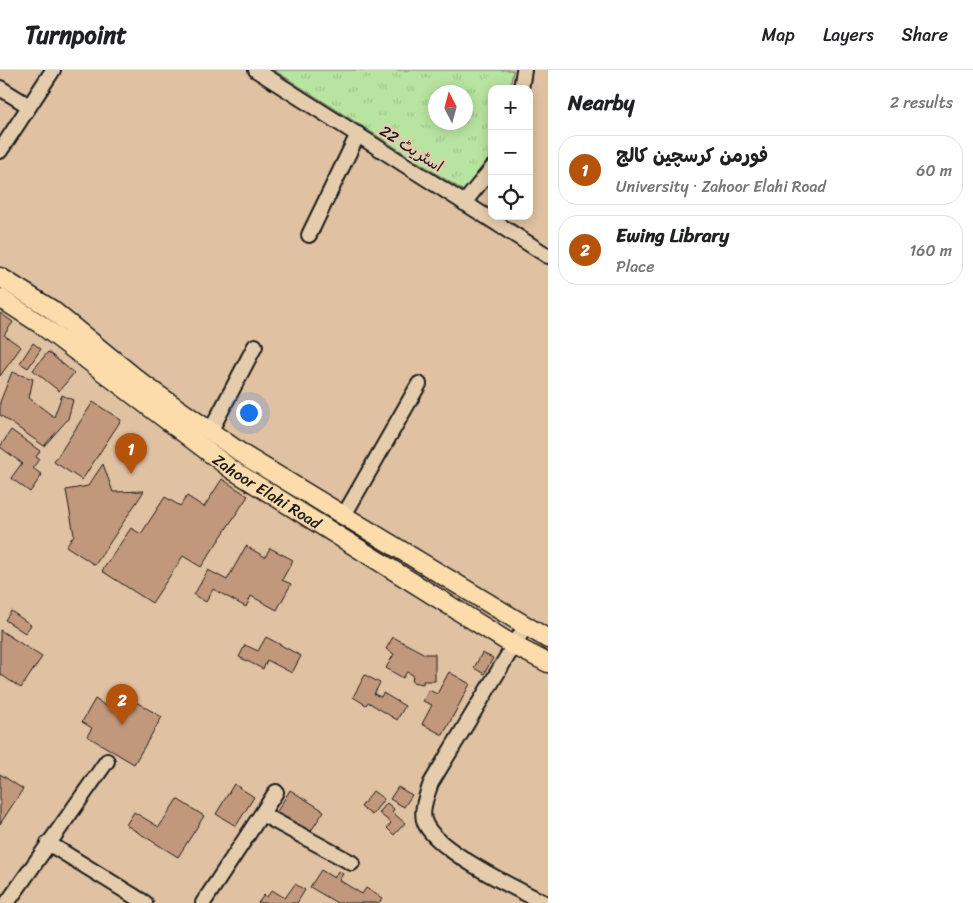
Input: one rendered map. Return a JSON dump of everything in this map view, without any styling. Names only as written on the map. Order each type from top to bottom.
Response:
[{"type":"main road","name":"Zahoor Elahi Road","points":[[0,276],[51,309],[143,384],[247,458],[525,627],[548,639]]},
{"type":"main road","name":"Zahoor Elahi Road","points":[[0,298],[40,324],[231,469],[514,645],[548,663]]},
{"type":"street","points":[[0,151],[53,70]]},
{"type":"street","name":"اسٹریٹ 22","points":[[256,70],[548,256]]},
{"type":"street","points":[[522,85],[524,70]]},
{"type":"street","points":[[0,88],[29,106]]},
{"type":"street","points":[[309,234],[358,134]]},
{"type":"street","points":[[464,204],[488,173]]},
{"type":"street","points":[[210,432],[255,346]]},
{"type":"street","points":[[343,517],[419,384]]},
{"type":"street","points":[[525,627],[431,783],[424,807],[425,824],[438,840],[493,877],[544,903]]},
{"type":"street","points":[[7,903],[106,761]]},
{"type":"street","points":[[203,903],[276,792]]},
{"type":"street","points":[[262,814],[352,863]]},
{"type":"street","points":[[48,843],[145,903]]},
{"type":"green space","points":[[274,70],[513,70],[511,85],[488,85],[488,159],[464,191]]},
{"type":"building","points":[[0,313],[13,322],[4,335],[21,347],[0,376]]},
{"type":"building","points":[[33,343],[41,349],[28,368],[20,363]]},
{"type":"building","points":[[48,352],[74,373],[59,391],[33,370]]},
{"type":"building","points":[[12,372],[33,379],[29,398],[54,417],[62,395],[73,400],[68,419],[44,446],[0,415],[0,402]]},
{"type":"building","points":[[93,402],[121,420],[82,480],[54,462]]},
{"type":"building","points":[[11,430],[40,451],[36,457],[39,459],[33,468],[42,475],[30,492],[11,478],[22,463],[0,447]]},
{"type":"building","points":[[103,464],[113,492],[144,491],[95,565],[66,546],[74,535],[66,490],[88,486]]},
{"type":"building","points":[[222,479],[248,496],[201,567],[183,556],[152,603],[102,571],[131,528],[141,534],[165,497],[180,506],[187,496],[204,507]]},
{"type":"building","points":[[246,546],[265,557],[270,548],[293,560],[282,580],[291,584],[277,610],[251,596],[246,607],[213,589],[206,602],[194,595],[208,570],[227,580]]},
{"type":"building","points":[[11,611],[31,625],[25,633],[5,620]]},
{"type":"building","points":[[0,630],[42,657],[21,688],[0,674]]},
{"type":"building","points":[[266,637],[301,656],[292,673],[267,660],[263,669],[239,657],[245,645],[258,651]]},
{"type":"building","points":[[393,637],[425,654],[435,654],[435,681],[423,681],[423,684],[412,682],[413,675],[407,672],[403,678],[386,668],[394,654],[386,649]]},
{"type":"building","points":[[482,653],[493,658],[484,674],[474,668]]},
{"type":"building","points":[[449,672],[470,684],[443,735],[422,724],[432,705],[423,701],[429,690],[437,694]]},
{"type":"building","points":[[365,675],[380,683],[374,694],[381,697],[383,693],[405,706],[397,720],[368,702],[366,705],[353,697]]},
{"type":"building","points":[[115,690],[162,717],[134,764],[87,736],[92,728],[82,722],[95,699],[106,706]]},
{"type":"building","points":[[0,774],[23,789],[0,824]]},
{"type":"building","points":[[234,784],[254,797],[236,826],[216,814]]},
{"type":"building","points":[[398,787],[412,795],[404,807],[390,799]]},
{"type":"building","points":[[290,790],[324,811],[309,834],[276,813]]},
{"type":"building","points":[[373,791],[384,799],[372,815],[361,807]]},
{"type":"building","points":[[177,799],[204,816],[178,857],[126,825],[134,812],[159,827]]},
{"type":"building","points":[[387,803],[394,809],[392,812],[405,823],[394,835],[387,828],[391,823],[379,813]]},
{"type":"building","points":[[321,870],[334,878],[338,871],[343,874],[339,880],[362,894],[366,888],[382,898],[379,903],[337,903],[310,887]]},
{"type":"building","points":[[295,884],[305,890],[297,903],[258,903],[264,895],[267,897],[272,890],[285,898]]},
{"type":"place","name":"فورمن کرسچین کالج","points":[[131,474]]},
{"type":"place","name":"Ewing Library","points":[[122,725]]}]
